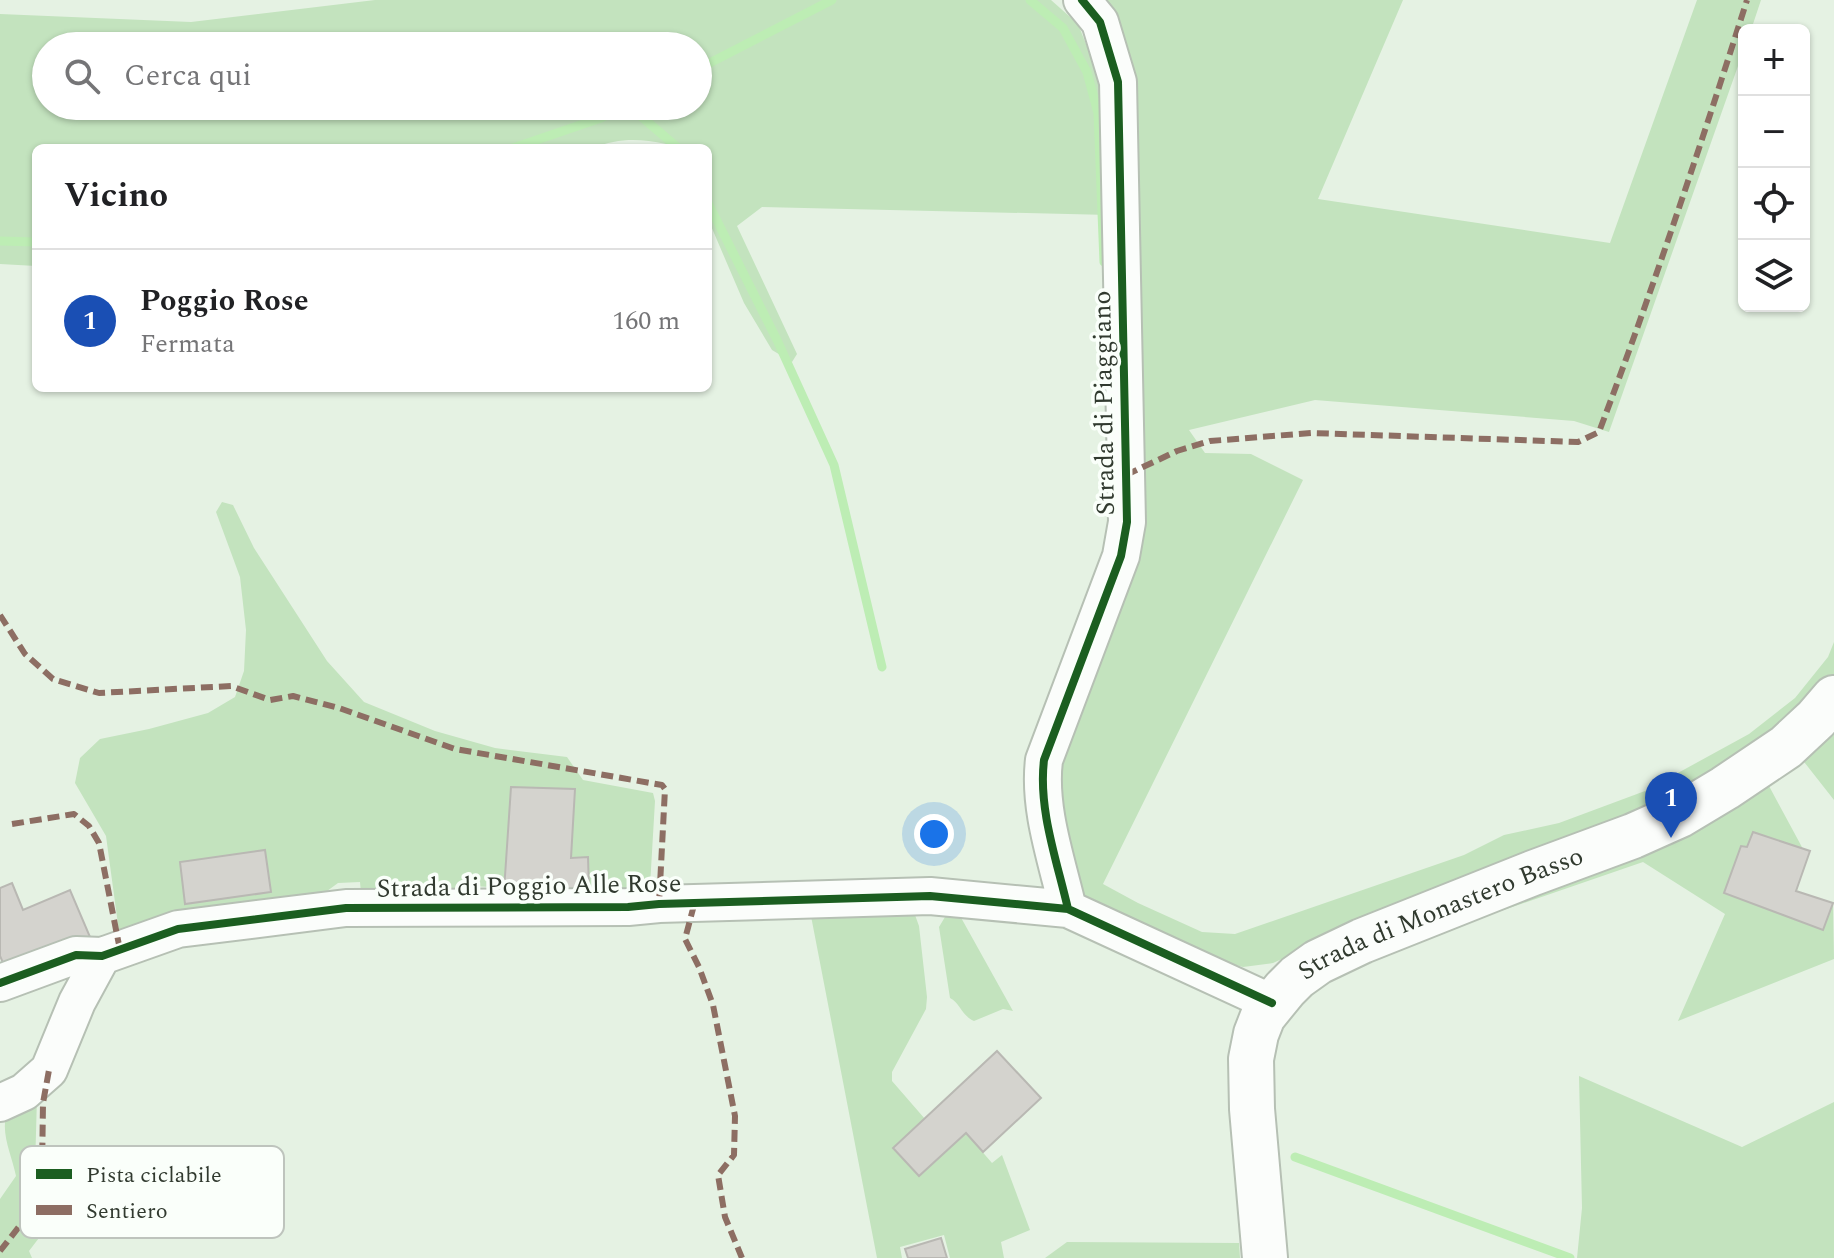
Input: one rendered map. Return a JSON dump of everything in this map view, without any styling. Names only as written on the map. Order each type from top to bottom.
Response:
[{"type":"main road","name":"Strada di Monastero Basso","points":[[1265,1258],[1252,1109],[1251,1059],[1263,1016],[1297,977],[1343,950],[1680,815],[1786,747],[1834,698]]},
{"type":"street","name":"Strada di Piaggiano","points":[[1068,909],[1049,825],[1042,777],[1044,760],[1121,556],[1127,522],[1118,82],[1100,22],[1082,0]]},
{"type":"street","name":"Strada di Poggio Alle Rose","points":[[0,983],[76,955],[102,956],[178,929],[346,908],[628,907],[930,896],[1068,909]]},
{"type":"street","points":[[1068,909],[1272,1003]]},
{"type":"street","points":[[0,1103],[24,1092],[49,1070],[77,1002],[102,956]]},
{"type":"green space","points":[[375,0],[1051,0],[1078,24],[1102,84],[1110,215],[762,207],[737,226],[797,354],[792,362],[772,350],[744,303],[712,228],[712,144],[666,144],[637,140],[605,144],[32,144],[32,266],[0,264],[0,14],[191,22]]},
{"type":"green space","points":[[1093,0],[1403,0],[1318,199],[1610,243],[1697,0],[1761,0],[1753,24],[1738,24],[1738,66],[1609,432],[1574,421],[1315,400],[1189,430],[1205,453],[1251,454],[1303,480],[1103,884],[1202,932],[1235,934],[1464,855],[1504,835],[1559,823],[1645,791],[1749,734],[1795,698],[1828,657],[1834,642],[1834,674],[1813,701],[1693,790],[1352,927],[1273,963],[1243,967],[1211,958],[1085,906],[1050,777],[1138,524]]},
{"type":"green space","points":[[222,502],[233,505],[254,548],[327,661],[364,702],[435,731],[495,748],[567,757],[583,780],[653,793],[650,886],[642,892],[589,890],[588,857],[571,858],[511,788],[504,891],[473,886],[466,890],[361,893],[360,882],[338,883],[323,894],[120,939],[106,836],[75,783],[80,758],[100,739],[208,713],[235,697],[244,671],[246,630],[240,577],[216,512]]},
{"type":"green space","points":[[1834,722],[1834,800],[1801,758]]},
{"type":"green space","points":[[1764,778],[1803,849],[1753,832],[1747,847],[1741,846],[1724,893],[1823,930],[1833,903],[1834,959],[1678,1021],[1725,914],[1643,862],[1376,954]]},
{"type":"green space","points":[[909,909],[919,926],[926,1009],[892,1072],[892,1081],[925,1119],[893,1149],[919,1176],[966,1133],[992,1163],[1002,1155],[1030,1230],[1001,1242],[1004,1258],[950,1258],[944,1235],[900,1247],[902,1258],[877,1258],[811,916]]},
{"type":"green space","points":[[959,914],[1013,1011],[1003,1009],[974,1021],[950,998],[939,927],[945,917]]},
{"type":"green space","points":[[1579,1076],[1742,1147],[1834,1102],[1834,1258],[1577,1258],[1582,1208]]},
{"type":"green space","points":[[37,1097],[36,1146],[20,1146],[20,1238],[39,1238],[29,1251],[32,1258],[0,1258],[0,1199],[16,1176],[6,1136],[5,1121],[10,1111]]},
{"type":"green space","points":[[1067,1242],[1239,1243],[1240,1258],[1045,1258]]},
{"type":"building","points":[[511,787],[575,789],[571,858],[588,857],[589,890],[504,891]]},
{"type":"building","points":[[1753,832],[1810,851],[1796,891],[1833,903],[1823,930],[1724,893],[1741,846],[1747,847]]},
{"type":"building","points":[[265,850],[271,892],[185,904],[180,862]]},
{"type":"building","points":[[12,883],[23,910],[70,890],[90,937],[7,972],[0,956],[0,888]]},
{"type":"building","points":[[997,1051],[1041,1098],[983,1152],[966,1133],[919,1176],[893,1148]]},
{"type":"building","points":[[941,1238],[947,1258],[908,1258],[905,1249]]},
{"type":"waterway","points":[[712,62],[832,0]]},
{"type":"waterway","points":[[1030,0],[1063,28],[1087,72],[1098,113],[1104,262]]},
{"type":"waterway","points":[[525,144],[595,120]]},
{"type":"waterway","points":[[645,120],[673,144]]},
{"type":"waterway","points":[[712,211],[777,340],[834,465],[882,667]]},
{"type":"waterway","points":[[0,241],[32,242]]},
{"type":"waterway","points":[[1295,1157],[1570,1258]]},
{"type":"marked path","points":[[1126,475],[1177,451],[1210,441],[1311,433],[1578,442],[1599,432],[1676,217],[1747,0]]},
{"type":"marked path","points":[[0,615],[25,654],[53,679],[99,693],[231,686],[270,700],[293,696],[339,708],[455,749],[662,785],[665,789],[659,904]]},
{"type":"marked path","points":[[12,824],[74,814],[89,826],[99,843],[120,950]]},
{"type":"marked path","points":[[694,905],[685,939],[713,1005],[735,1116],[734,1155],[718,1175],[725,1217],[742,1258]]},
{"type":"marked path","points":[[42,1146],[43,1103],[49,1070]]},
{"type":"marked path","points":[[0,1251],[20,1225]]},
{"type":"cycle path","points":[[1082,0],[1100,22],[1118,82],[1127,522],[1121,556],[1044,760],[1044,797],[1050,835],[1068,909],[1272,1003]]},
{"type":"cycle path","points":[[0,983],[76,955],[102,956],[178,929],[346,908],[628,907],[930,896],[1068,909]]},
{"type":"place","name":"Poggio Rose","points":[[1671,838]]}]
